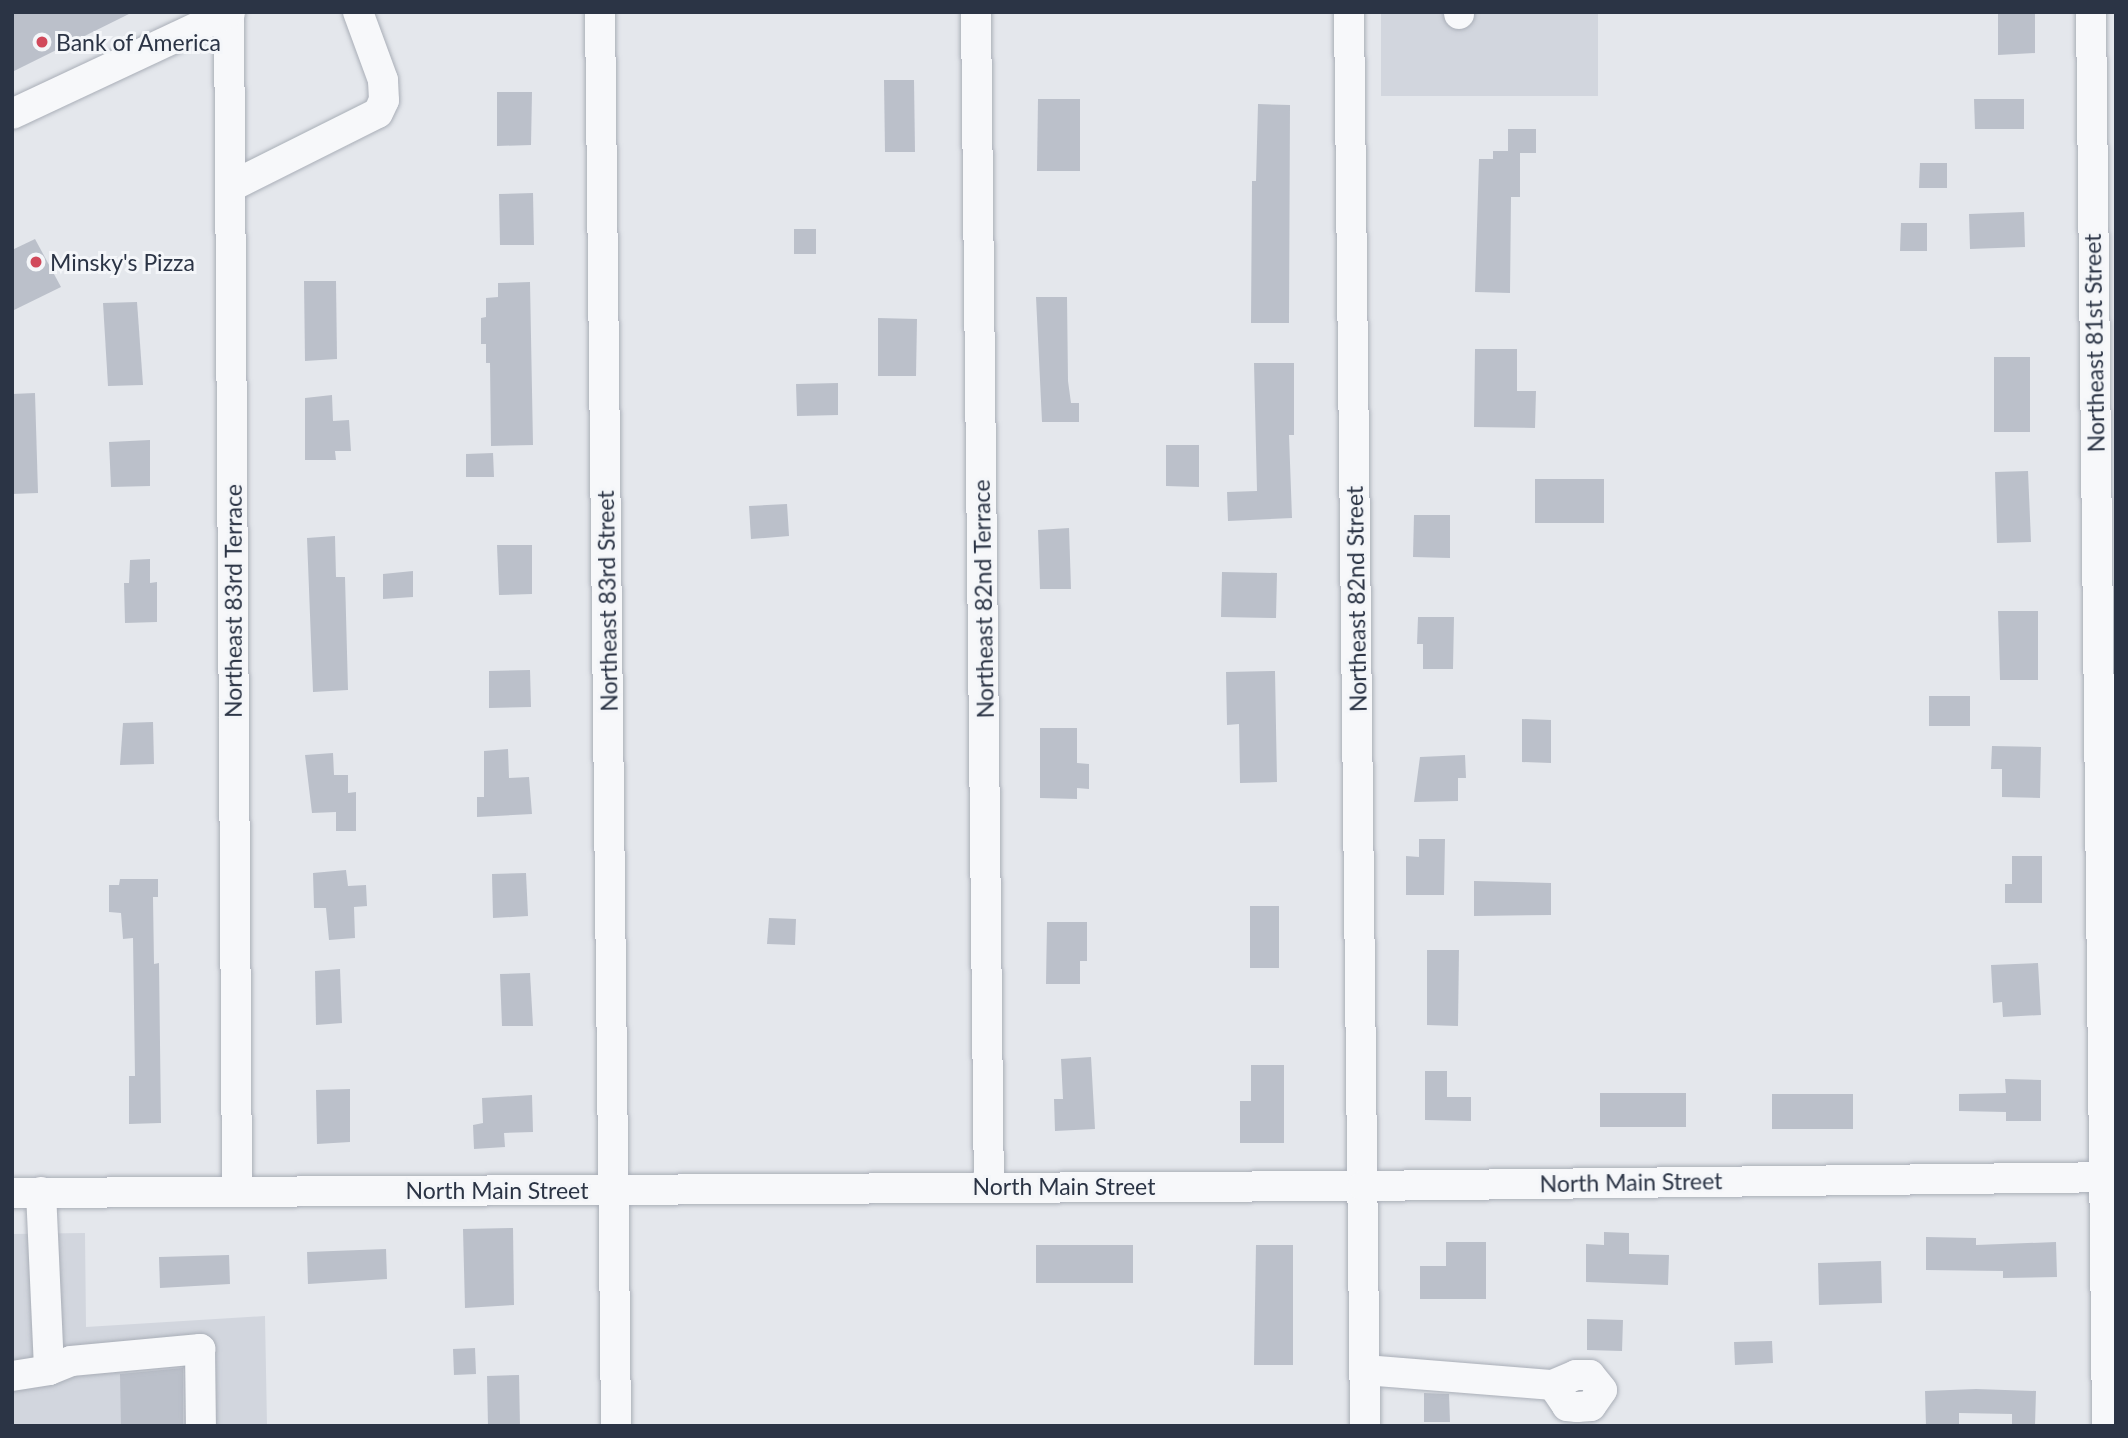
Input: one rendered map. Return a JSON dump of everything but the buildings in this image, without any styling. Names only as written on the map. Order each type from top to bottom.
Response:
[{"type":"street","points":[[12,114],[229,12]]},
{"type":"street","name":"Northeast 83rd Terrace","points":[[229,12],[237,1191]]},
{"type":"street","points":[[230,187],[378,113],[384,100],[383,80],[358,12]]},
{"type":"street","name":"Northeast 83rd Street","points":[[600,12],[616,1426]]},
{"type":"street","name":"Northeast 82nd Terrace","points":[[976,12],[989,1185]]},
{"type":"street","name":"Northeast 82nd Street","points":[[1349,12],[1365,1426]]},
{"type":"street","name":"Northeast 81st Street","points":[[2091,12],[2104,55],[2110,1177],[2107,1426]]},
{"type":"street","name":"North Main Street","points":[[27,1192],[614,1190],[989,1185],[1363,1186],[2110,1177]]},
{"type":"street","points":[[27,1192],[49,1370]]},
{"type":"street","points":[[12,1376],[49,1370],[71,1361],[200,1349],[201,1426]]},
{"type":"street","points":[[1365,1370],[1553,1385]]},
{"type":"shaded area","points":[[1381,12],[1598,12],[1598,96],[1381,96]]},
{"type":"shaded area","points":[[85,1233],[86,1327],[265,1316],[267,1426],[12,1426],[12,1234]]},
{"type":"place","name":"Bank of America","points":[[42,42]]},
{"type":"place","name":"Minsky's Pizza","points":[[36,262]]}]
